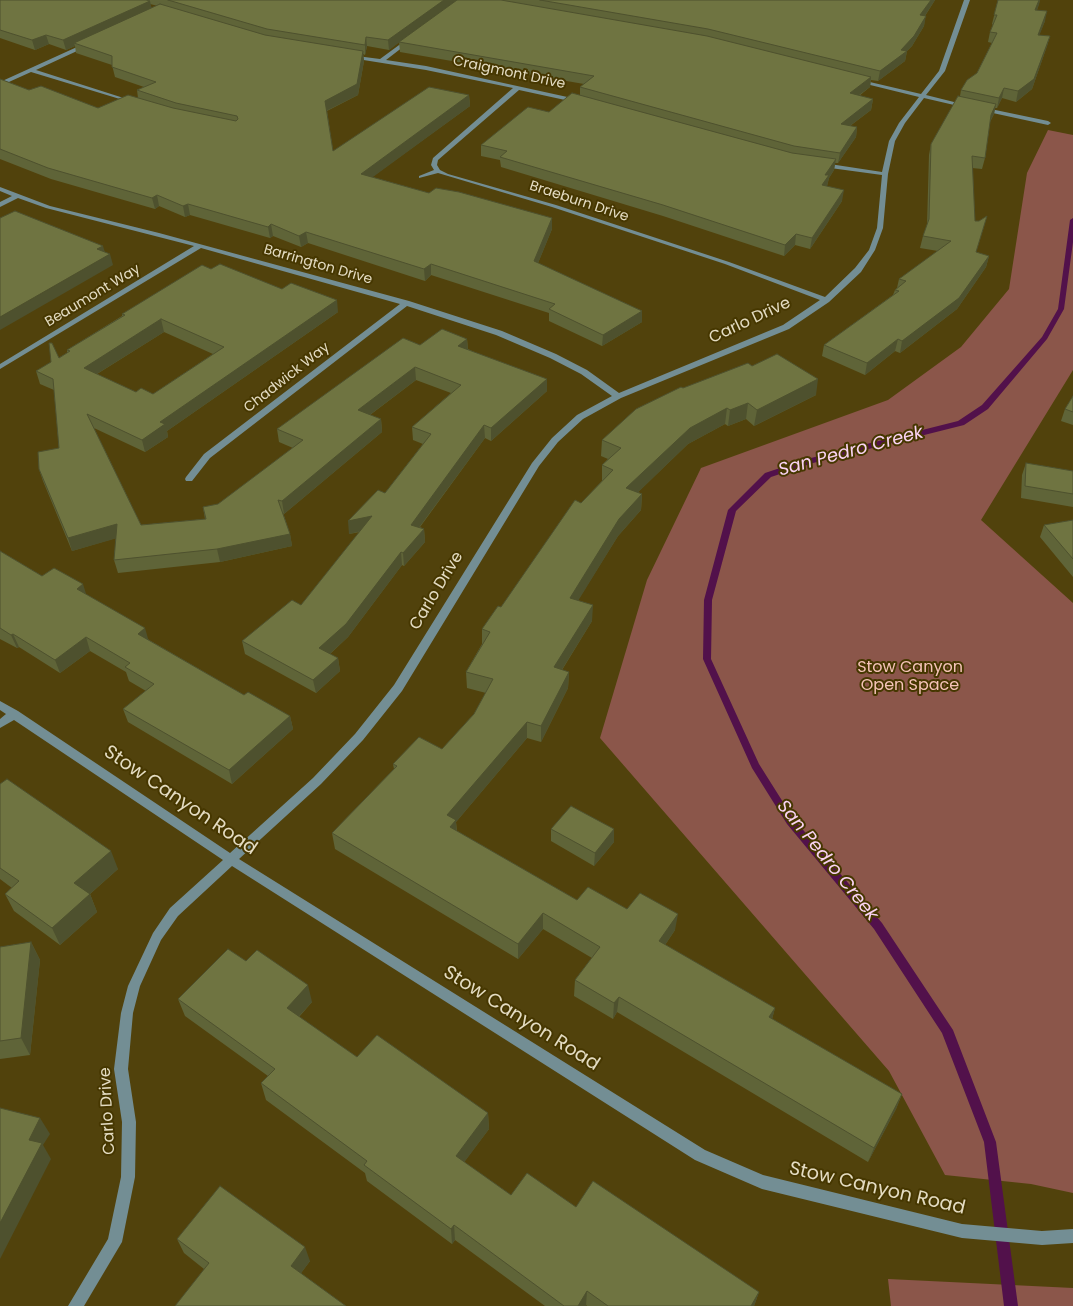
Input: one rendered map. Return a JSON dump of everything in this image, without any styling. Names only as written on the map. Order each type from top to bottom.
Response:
[{"type":"street","name":"Carlo Drive","points":[[75,1306],[115,1242],[128,1177],[128,1122],[122,1069],[127,1013],[134,986],[157,937],[174,912],[316,781],[359,737],[398,688],[535,464],[555,440],[580,417],[618,396],[786,327],[826,300],[858,270],[872,250],[880,228],[885,174],[892,141],[902,122],[924,97],[948,58],[967,0]]},
{"type":"street","points":[[382,60],[419,32]]},
{"type":"street","points":[[0,84],[98,39]]},
{"type":"street","name":"Craigmont Drive","points":[[346,55],[382,60],[584,102]]},
{"type":"street","points":[[30,70],[141,105]]},
{"type":"street","points":[[847,79],[1048,123]]},
{"type":"street","points":[[421,177],[438,171],[434,165],[435,159],[517,88]]},
{"type":"street","points":[[818,164],[885,174]]},
{"type":"street","name":"Braeburn Drive","points":[[438,171],[446,175],[554,206],[718,260],[826,300]]},
{"type":"street","name":"Barrington Drive","points":[[0,189],[48,207],[200,246],[406,303],[499,333],[554,356],[584,372],[618,396]]},
{"type":"street","points":[[0,205],[17,196]]},
{"type":"street","name":"Beaumont Way","points":[[0,367],[200,246]]},
{"type":"street","name":"Chadwick Way","points":[[189,479],[207,456],[406,303]]},
{"type":"street","name":"Stow Canyon Road","points":[[0,705],[231,860],[700,1155],[762,1182],[962,1231],[1042,1238],[1073,1236]]},
{"type":"street","points":[[0,724],[14,714]]},
{"type":"green space","name":"Stow Canyon Open Space","points":[[1048,130],[1073,135],[1073,370],[981,520],[1073,603],[1073,1193],[1031,1184],[945,1175],[889,1071],[600,738],[647,580],[701,468],[888,400],[961,347],[1009,289],[1027,173]]},
{"type":"green space","points":[[888,1279],[1073,1288],[1073,1306],[891,1306]]},
{"type":"building","points":[[0,0],[150,1],[63,40],[46,35],[32,40],[0,30]]},
{"type":"building","points":[[168,0],[444,0],[388,40],[366,37],[365,45],[267,29]]},
{"type":"building","points":[[457,0],[501,0],[707,36],[871,77],[850,93],[873,99],[841,124],[857,127],[840,153],[794,146],[580,87],[594,76],[399,42]]},
{"type":"building","points":[[540,0],[931,0],[920,15],[926,16],[914,36],[901,50],[907,51],[880,71],[708,29]]},
{"type":"building","points":[[998,0],[1039,0],[1035,10],[1047,11],[1038,35],[1050,36],[1034,79],[1018,91],[1004,88],[999,98],[961,90],[967,80],[977,73],[997,33],[990,32],[997,15],[994,15]]},
{"type":"building","points":[[160,4],[265,35],[363,51],[357,84],[325,101],[333,151],[429,87],[469,95],[361,174],[429,193],[436,188],[459,192],[552,218],[534,261],[642,311],[603,335],[549,309],[555,304],[431,264],[424,269],[306,232],[299,236],[271,224],[268,227],[188,204],[183,206],[157,195],[152,198],[48,168],[0,149],[0,79],[29,90],[41,86],[98,108],[128,95],[173,108],[236,121],[238,119],[237,116],[176,103],[137,90],[156,82],[112,67],[112,56],[74,43]]},
{"type":"building","points":[[572,93],[792,153],[836,159],[825,175],[829,175],[822,185],[844,190],[812,238],[796,234],[785,245],[663,205],[500,157],[507,151],[481,145],[528,107],[549,112]]},
{"type":"building","points":[[958,96],[996,104],[991,115],[985,158],[972,156],[975,221],[979,221],[987,216],[976,252],[989,256],[959,298],[902,341],[898,339],[867,363],[824,345],[899,291],[895,290],[906,281],[899,279],[951,241],[923,236],[929,219],[931,144]]},
{"type":"building","points":[[15,211],[103,246],[97,249],[110,254],[0,317],[0,218]]},
{"type":"building","points":[[220,264],[282,289],[291,283],[337,300],[160,422],[165,424],[142,440],[87,414],[141,525],[206,519],[203,507],[218,504],[303,440],[277,429],[403,338],[420,345],[442,329],[467,339],[458,346],[547,379],[491,428],[484,425],[411,525],[424,529],[403,553],[401,552],[346,624],[319,648],[338,658],[313,680],[242,641],[292,600],[301,605],[372,516],[348,521],[378,490],[385,493],[431,434],[412,427],[461,385],[415,367],[358,410],[381,419],[282,501],[278,500],[290,534],[217,549],[114,560],[117,524],[68,538],[39,469],[38,452],[59,448],[53,379],[36,371],[51,362],[49,343],[52,343],[59,358],[70,351],[67,350],[125,315],[122,314],[202,265],[211,269]],"holes":[[[161,319],[224,347],[153,394],[141,388],[136,392],[84,368]]]},
{"type":"building","points":[[777,354],[818,379],[757,410],[748,403],[730,410],[727,408],[690,428],[626,488],[642,494],[619,519],[570,598],[593,605],[554,667],[569,672],[541,726],[527,722],[447,815],[456,820],[450,827],[577,900],[588,887],[627,909],[640,893],[678,914],[659,941],[775,1008],[769,1017],[902,1094],[874,1148],[619,997],[614,1003],[575,980],[600,947],[543,913],[518,944],[332,833],[397,766],[393,764],[419,737],[442,749],[474,714],[493,679],[466,672],[490,632],[482,629],[498,606],[501,607],[575,500],[581,503],[613,470],[602,465],[621,448],[602,440],[636,409],[681,387],[683,388],[748,363],[752,366]]},
{"type":"building","points":[[1073,396],[1073,412],[1065,409]]},
{"type":"building","points":[[1026,463],[1073,471],[1073,494],[1025,486]]},
{"type":"building","points":[[1073,520],[1073,559],[1044,525]]},
{"type":"building","points":[[0,551],[42,576],[54,568],[83,584],[77,589],[145,628],[138,634],[244,695],[248,692],[290,716],[229,770],[123,709],[154,684],[125,667],[130,663],[86,637],[55,660],[0,628]]},
{"type":"building","points":[[7,779],[111,851],[74,883],[90,894],[52,928],[5,894],[19,881],[0,868],[0,784]]},
{"type":"building","points":[[571,806],[614,829],[595,853],[551,829]]},
{"type":"building","points":[[31,942],[21,1038],[0,1041],[0,947]]},
{"type":"building","points":[[228,949],[246,961],[257,950],[308,985],[287,1008],[357,1057],[377,1035],[488,1113],[456,1156],[511,1195],[527,1173],[576,1207],[593,1181],[759,1292],[751,1306],[608,1306],[587,1291],[578,1306],[564,1306],[454,1225],[451,1229],[364,1165],[367,1161],[261,1083],[275,1069],[178,999]]},
{"type":"building","points":[[0,1108],[40,1118],[29,1140],[42,1143],[0,1223]]},
{"type":"building","points":[[220,1186],[305,1247],[291,1266],[346,1306],[175,1306],[209,1263],[177,1239]]},
{"type":"waterway","name":"San Pedro Creek","points":[[1011,1306],[990,1142],[947,1030],[878,926],[790,821],[755,765],[707,659],[708,600],[732,510],[768,475],[810,461],[961,423],[985,407],[1045,338],[1061,309],[1073,220]]}]
